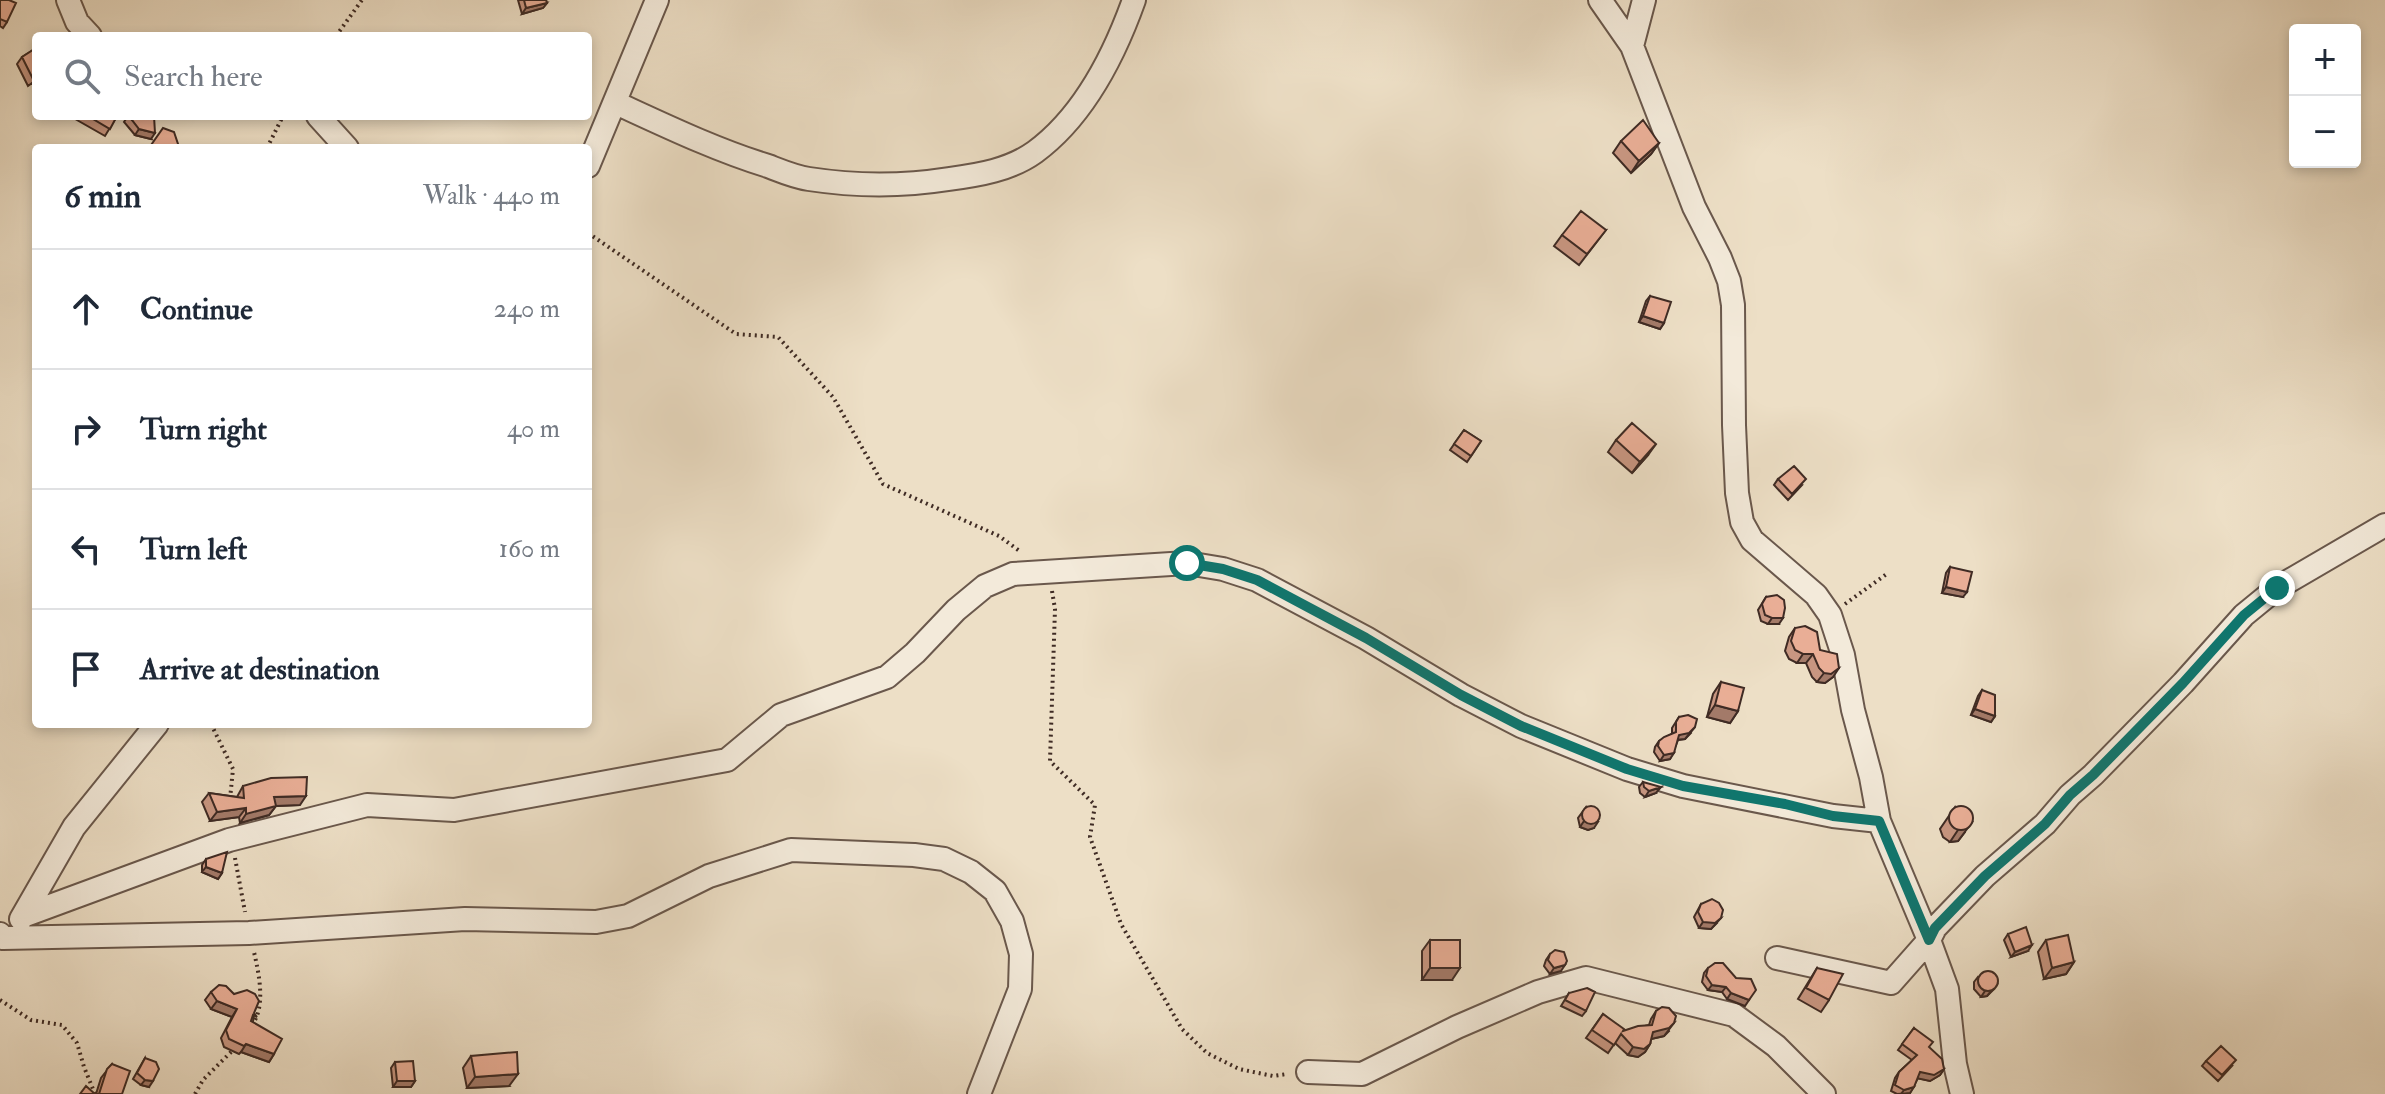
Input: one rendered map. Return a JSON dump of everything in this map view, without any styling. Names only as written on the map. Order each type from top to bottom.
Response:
[{"type":"street","points":[[68,0],[77,22],[86,32]]},
{"type":"street","points":[[592,157],[657,0]]},
{"type":"street","points":[[616,103],[742,158],[807,179],[867,184],[930,182],[990,174],[1034,153],[1071,120],[1121,34],[1134,0]]},
{"type":"street","points":[[1600,0],[1632,46],[1694,207],[1729,281],[1733,305],[1737,493],[1742,522],[1752,540],[1816,595],[1830,615],[1843,655],[1879,821],[1947,989],[1955,1064],[1962,1094]]},
{"type":"street","points":[[1632,46],[1644,0]]},
{"type":"street","points":[[322,120],[343,144]]},
{"type":"street","points":[[1777,958],[1891,983],[1929,940],[1935,928],[1985,876],[2045,824],[2070,795],[2183,683],[2244,615],[2277,588],[2385,525]]},
{"type":"street","points":[[23,916],[229,840],[367,805],[454,810],[727,760],[781,715],[887,677],[985,586],[1013,574],[1187,563],[1223,569],[1257,580],[1366,638],[1461,695],[1521,726],[1584,753],[1683,786],[1833,816],[1879,821]]},
{"type":"street","points":[[1,940],[23,916],[74,827],[154,728]]},
{"type":"street","points":[[1,940],[249,933],[465,919],[596,922],[628,916],[709,876],[791,850],[944,859],[971,872],[995,891],[1012,921],[1021,954],[1020,989],[979,1094]]},
{"type":"street","points":[[1308,1072],[1362,1074],[1457,1027],[1525,998],[1586,978],[1734,1015],[1776,1046],[1824,1094]]},
{"type":"path","points":[[339,32],[362,0]]},
{"type":"path","points":[[269,144],[281,120]]},
{"type":"path","points":[[592,236],[736,334],[778,337],[833,397],[883,484],[999,536],[1048,572],[1055,609],[1050,761],[1095,805],[1090,837],[1121,924],[1182,1029],[1207,1053],[1239,1069],[1273,1076],[1308,1072]]},
{"type":"path","points":[[1830,615],[1888,573]]},
{"type":"path","points":[[0,1000],[31,1020],[62,1025],[77,1043],[95,1094]]},
{"type":"building","points":[[0,0],[16,3],[7,22],[0,19]]},
{"type":"building","points":[[524,0],[546,0],[547,3],[526,8]]},
{"type":"building","points":[[32,51],[32,77],[22,57]]},
{"type":"building","points":[[95,120],[115,120],[110,129]]},
{"type":"building","points":[[132,120],[154,120],[155,133],[139,129]]},
{"type":"building","points":[[1643,120],[1659,143],[1639,161],[1621,141]]},
{"type":"building","points":[[163,128],[174,132],[178,144],[152,144]]},
{"type":"building","points":[[1581,211],[1606,230],[1587,254],[1562,235]]},
{"type":"building","points":[[1650,296],[1671,302],[1664,323],[1643,316]]},
{"type":"building","points":[[1632,423],[1656,444],[1640,462],[1616,440]]},
{"type":"building","points":[[1464,430],[1481,441],[1471,456],[1454,444]]},
{"type":"building","points":[[1794,466],[1806,479],[1792,494],[1778,479]]},
{"type":"building","points":[[1950,567],[1972,572],[1967,592],[1946,587]]},
{"type":"building","points":[[1777,595],[1784,600],[1783,618],[1765,615],[1762,604],[1766,597]]},
{"type":"building","points":[[1805,626],[1817,632],[1820,650],[1837,654],[1839,668],[1831,674],[1819,668],[1813,654],[1795,650],[1791,641],[1795,628]]},
{"type":"building","points":[[1721,682],[1744,688],[1738,711],[1715,705]]},
{"type":"building","points":[[1982,690],[1995,695],[1995,716],[1975,709]]},
{"type":"building","points":[[1688,715],[1697,719],[1695,727],[1689,733],[1679,735],[1674,753],[1664,755],[1658,746],[1659,741],[1676,732],[1679,717]]},
{"type":"building","points":[[307,777],[306,796],[274,797],[276,806],[246,814],[246,808],[217,812],[209,793],[244,798],[243,786],[271,778]]},
{"type":"building","points":[[1643,782],[1661,787],[1649,791]]},
{"type":"building","points":[[1591,806],[1600,815],[1591,824],[1582,815]]},
{"type":"building","points":[[1961,806],[1970,809],[1973,818],[1970,827],[1961,830],[1952,827],[1949,818],[1952,809]]},
{"type":"building","points":[[227,852],[222,873],[206,867],[206,859]]},
{"type":"building","points":[[1712,899],[1723,910],[1721,918],[1715,923],[1703,922],[1698,912],[1701,904]]},
{"type":"building","points":[[2026,927],[2032,945],[2015,952],[2008,934]]},
{"type":"building","points":[[2068,935],[2074,962],[2052,968],[2046,940]]},
{"type":"building","points":[[1430,940],[1460,940],[1460,968],[1430,968]]},
{"type":"building","points":[[1555,950],[1564,952],[1567,961],[1565,965],[1554,968],[1548,960]]},
{"type":"building","points":[[1715,963],[1723,963],[1736,978],[1751,979],[1756,990],[1749,1000],[1731,993],[1726,987],[1712,985],[1706,976],[1708,968]]},
{"type":"building","points":[[1817,968],[1843,974],[1829,1000],[1806,988]]},
{"type":"building","points":[[1988,971],[1995,974],[1998,981],[1995,988],[1988,991],[1981,988],[1978,981],[1981,974]]},
{"type":"building","points":[[219,985],[226,986],[234,994],[247,990],[255,994],[259,1001],[254,1013],[257,1017],[253,1015],[251,1021],[282,1039],[274,1054],[229,1039],[226,1030],[237,1009],[217,1001],[211,992]]},
{"type":"building","points":[[1587,988],[1595,992],[1586,1011],[1565,1000],[1569,993]]},
{"type":"building","points":[[1662,1007],[1669,1008],[1676,1016],[1674,1023],[1669,1028],[1653,1032],[1650,1044],[1644,1049],[1633,1047],[1621,1034],[1614,1045],[1592,1030],[1603,1014],[1623,1031],[1652,1025],[1656,1011]]},
{"type":"building","points":[[1914,1028],[1933,1042],[1929,1047],[1942,1059],[1944,1069],[1934,1075],[1920,1072],[1914,1087],[1904,1090],[1895,1085],[1899,1072],[1917,1055],[1902,1044]]},
{"type":"building","points":[[2221,1046],[2236,1060],[2222,1075],[2206,1061]]},
{"type":"building","points":[[517,1052],[518,1074],[475,1077],[471,1056]]},
{"type":"building","points":[[145,1058],[156,1062],[159,1069],[153,1081],[145,1080],[137,1073]]},
{"type":"building","points":[[413,1061],[415,1081],[397,1081],[395,1062]]},
{"type":"building","points":[[112,1064],[130,1071],[122,1094],[99,1094],[107,1069]]},
{"type":"building","points":[[86,1086],[95,1094],[80,1094]]},
{"type":"route","points":[[1187,563],[1223,569],[1257,580],[1366,638],[1461,695],[1570,748],[1683,786],[1833,816],[1879,821],[1929,940],[1935,928],[1985,876],[2045,824],[2070,795],[2183,683],[2244,615],[2277,588]]}]
